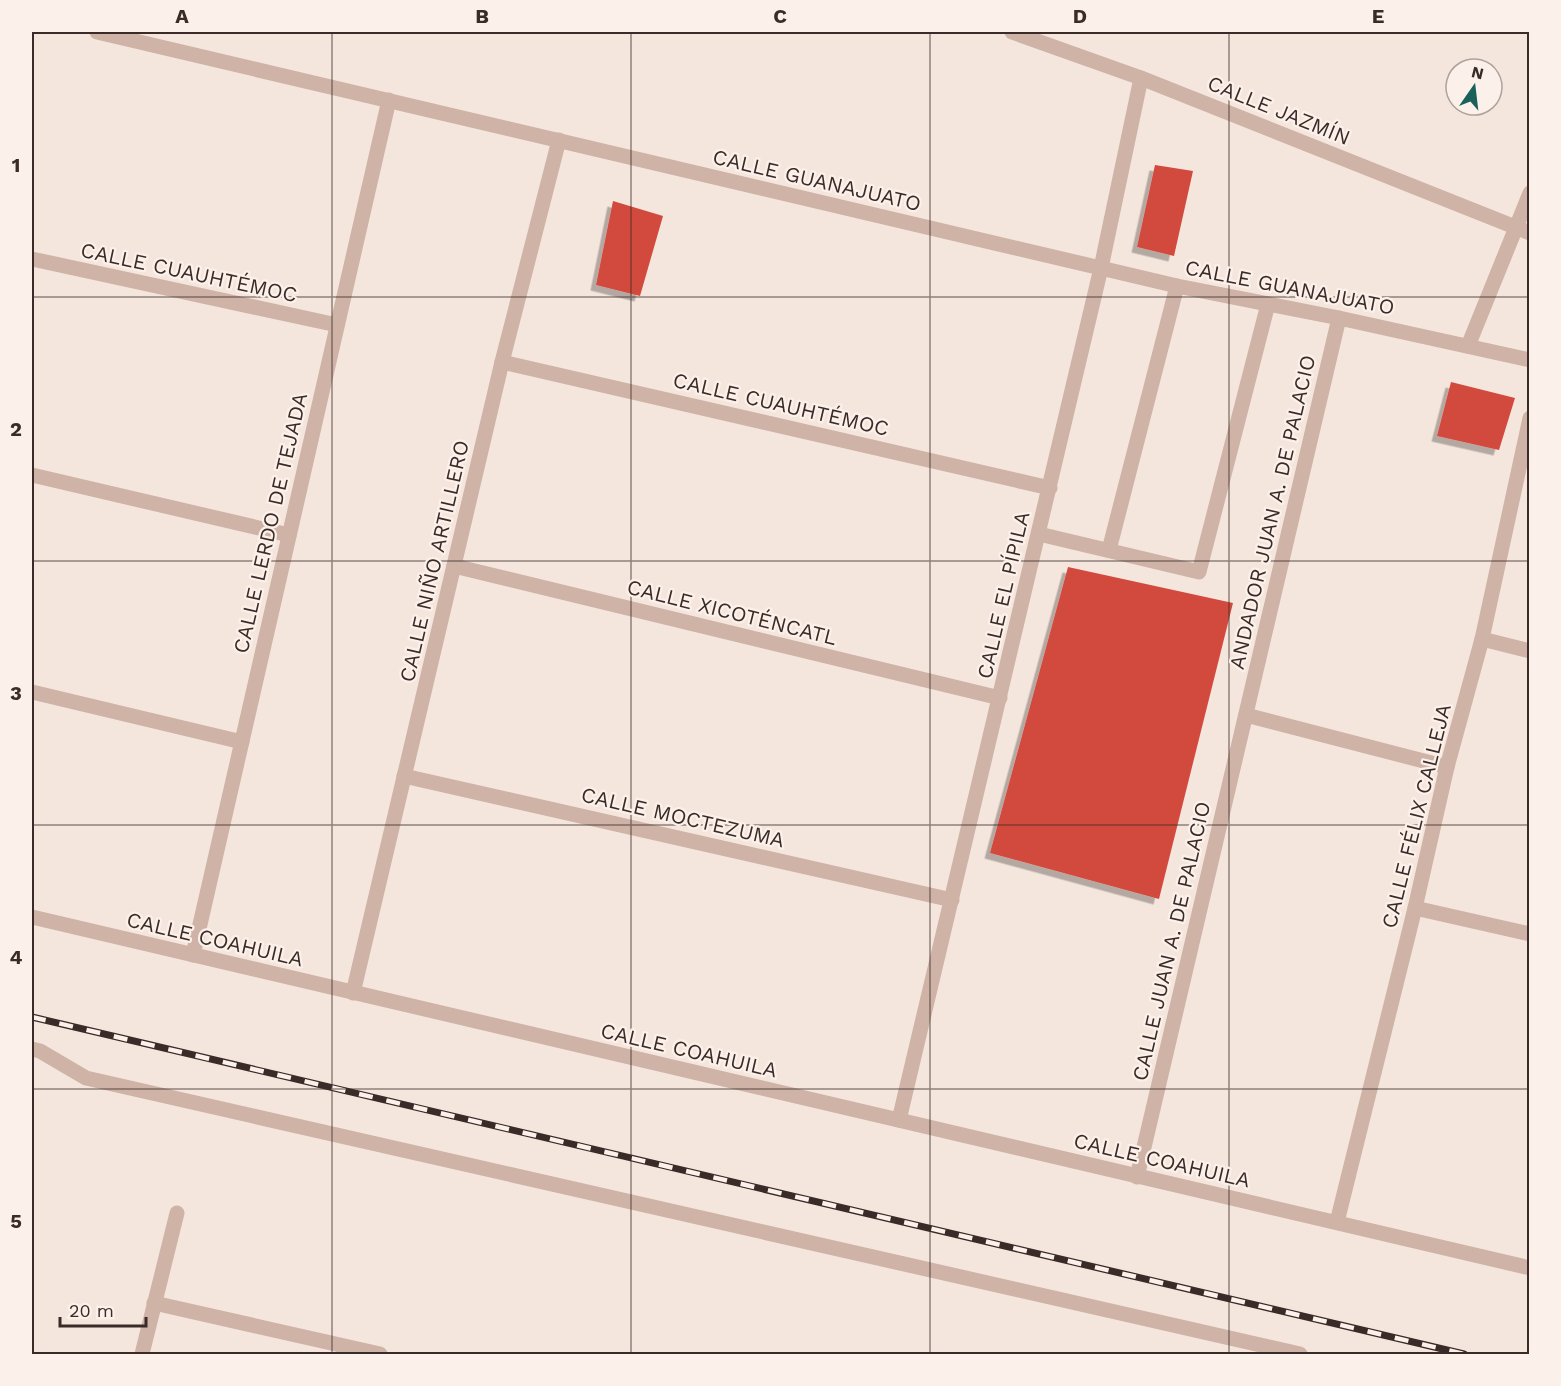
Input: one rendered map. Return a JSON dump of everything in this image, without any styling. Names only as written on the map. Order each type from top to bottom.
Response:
[{"type":"street","name":"CALLE GUANAJUATO","points":[[97,32],[1177,286],[1339,318],[1530,360]]},
{"type":"street","name":"CALLE JAZMÍN","points":[[1012,32],[1141,78],[1530,233]]},
{"type":"street","name":"CALLE EL PÍPILA","points":[[899,1120],[1050,488],[1101,268],[1141,78]]},
{"type":"street","name":"CALLE LERDO DE TEJADA","points":[[193,955],[389,100]]},
{"type":"street","name":"CALLE NIÑO ARTILLERO","points":[[353,993],[502,362],[559,140]]},
{"type":"street","points":[[1468,346],[1530,193]]},
{"type":"street","name":"CALLE CUAUHTÉMOC","points":[[32,259],[337,325]]},
{"type":"street","points":[[1109,550],[1177,286]]},
{"type":"street","points":[[1039,534],[1199,572],[1268,304]]},
{"type":"street","name":"ANDADOR JUAN A. DE PALACIO","points":[[1246,715],[1339,318]]},
{"type":"street","name":"CALLE CUAUHTÉMOC","points":[[502,362],[1050,488]]},
{"type":"street","name":"CALLE FÉLIX CALLEJA","points":[[1336,1222],[1415,908],[1447,767],[1482,639],[1530,418]]},
{"type":"street","points":[[32,475],[289,536]]},
{"type":"street","name":"CALLE XICOTÉNCATL","points":[[454,566],[1000,698]]},
{"type":"street","points":[[1482,639],[1530,651]]},
{"type":"street","points":[[32,692],[242,742]]},
{"type":"street","points":[[1246,715],[1447,767]]},
{"type":"street","name":"CALLE JUAN A. DE PALACIO","points":[[1137,1177],[1246,715]]},
{"type":"street","name":"CALLE MOCTEZUMA","points":[[404,776],[952,900]]},
{"type":"street","points":[[1415,908],[1530,934]]},
{"type":"street","name":"CALLE COAHUILA","points":[[32,917],[1530,1268]]},
{"type":"street","points":[[32,1049],[40,1051],[86,1078],[1300,1354]]},
{"type":"street","points":[[142,1354],[177,1213]]},
{"type":"street","points":[[154,1303],[380,1354]]},
{"type":"building","points":[[1155,165],[1193,171],[1174,256],[1137,247]]},
{"type":"building","points":[[613,201],[663,216],[640,296],[596,285]]},
{"type":"building","points":[[1451,382],[1515,398],[1499,450],[1437,436]]},
{"type":"building","points":[[1068,567],[1233,603],[1159,899],[990,853]]},
{"type":"railway","points":[[32,1017],[1464,1354]]}]
